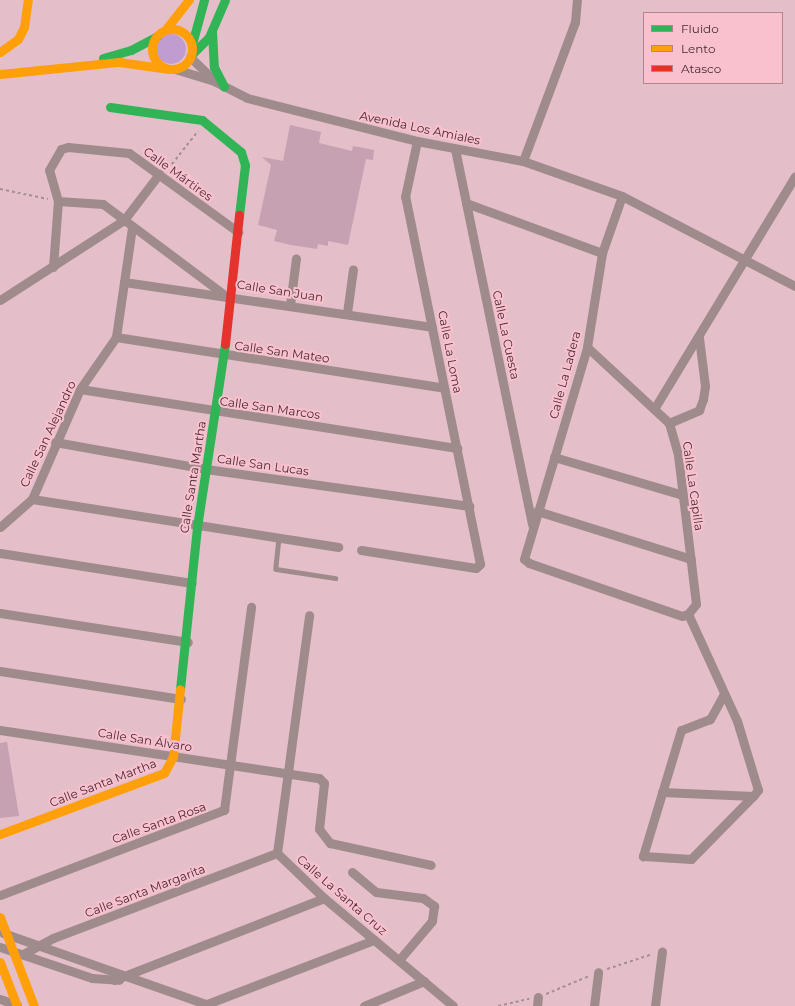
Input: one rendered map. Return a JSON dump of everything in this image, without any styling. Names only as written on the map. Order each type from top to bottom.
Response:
[{"type":"main road","points":[[0,52],[18,39],[24,27],[28,0]]},
{"type":"main road","points":[[0,69],[104,57],[131,50],[166,30],[189,0]]},
{"type":"main road","points":[[191,56],[192,44],[204,0]]},
{"type":"main road","points":[[0,74],[119,62],[171,69],[191,56],[212,31],[225,0]]},
{"type":"main road","points":[[166,30],[185,34],[192,44]]},
{"type":"main road","points":[[212,31],[214,67],[224,87]]},
{"type":"main road","points":[[157,36],[152,47],[154,58],[171,69]]},
{"type":"main road","points":[[110,107],[202,120]]},
{"type":"main road","name":"Calle Santa Martha","points":[[0,834],[164,773],[173,757],[188,642],[197,527],[224,355],[227,295],[238,232],[244,158],[202,120]]},
{"type":"main road","points":[[0,917],[3,933],[13,951],[34,1006]]},
{"type":"main road","points":[[0,962],[17,1005]]},
{"type":"street","points":[[523,161],[575,22],[577,0]]},
{"type":"street","name":"Avenida Los Amiales","points":[[191,56],[214,81]]},
{"type":"street","name":"Avenida Los Amiales","points":[[171,69],[214,81],[247,98],[418,142],[523,161],[622,196],[746,262],[795,286]]},
{"type":"street","name":"Calle La Loma","points":[[361,550],[479,567],[469,506],[405,197],[418,142]]},
{"type":"street","name":"Calle Mártires","points":[[53,267],[58,202],[50,164],[61,149],[68,147],[129,153],[238,232]]},
{"type":"street","name":"Calle La Cuesta","points":[[455,149],[533,525]]},
{"type":"street","points":[[0,300],[124,220],[159,174]]},
{"type":"street","points":[[654,409],[746,262],[795,176]]},
{"type":"street","name":"Calle La Ladera","points":[[622,196],[602,253],[587,347],[537,511],[524,559],[529,563],[682,616],[688,614]]},
{"type":"street","points":[[58,202],[103,204],[132,227],[227,295]]},
{"type":"street","points":[[466,203],[602,253]]},
{"type":"street","name":"Calle San Alejandro","points":[[0,527],[32,499],[55,442],[80,389],[116,337],[132,227]]},
{"type":"street","points":[[290,305],[296,258]]},
{"type":"street","points":[[347,313],[353,269]]},
{"type":"street","name":"Calle San Juan","points":[[124,282],[227,295],[432,327]]},
{"type":"street","name":"Calle San Mateo","points":[[116,337],[444,388]]},
{"type":"street","points":[[587,347],[669,423],[699,410],[703,399],[705,386],[699,338]]},
{"type":"street","name":"Calle San Marcos","points":[[80,389],[215,412],[457,448]]},
{"type":"street","name":"Calle La Capilla","points":[[669,423],[683,496],[696,604],[688,614]]},
{"type":"street","name":"Calle San Lucas","points":[[55,442],[206,469],[469,506]]},
{"type":"street","points":[[554,457],[683,496]]},
{"type":"street","points":[[32,499],[197,527],[338,547]]},
{"type":"street","points":[[537,511],[691,559]]},
{"type":"street","points":[[0,553],[192,583]]},
{"type":"street","name":"Calle Santa Rosa","points":[[0,895],[218,814],[227,804],[251,607]]},
{"type":"street","points":[[0,613],[188,642]]},
{"type":"street","points":[[688,614],[724,694],[758,784],[753,796],[691,859],[646,858],[643,853],[681,730],[710,719],[724,694]]},
{"type":"street","points":[[277,853],[286,774],[309,615]]},
{"type":"street","points":[[0,671],[181,699]]},
{"type":"street","name":"Calle San Álvaro","points":[[0,730],[231,766],[320,778],[323,787],[319,829],[330,843],[431,865]]},
{"type":"street","points":[[662,792],[753,796]]},
{"type":"street","name":"Calle La Santa Cruz","points":[[277,853],[324,898],[453,1006]]},
{"type":"street","name":"Calle Santa Margarita","points":[[23,954],[39,945],[277,853]]},
{"type":"street","points":[[352,872],[376,892],[430,900],[434,906],[432,921],[399,960]]},
{"type":"street","points":[[114,980],[324,898]]},
{"type":"street","points":[[3,933],[209,1005],[374,940]]},
{"type":"street","points":[[0,947],[92,978],[137,980]]},
{"type":"street","points":[[655,1006],[662,951]]},
{"type":"street","points":[[594,1006],[598,972]]},
{"type":"street","points":[[364,1006],[424,981]]},
{"type":"street","points":[[0,999],[17,1005]]},
{"type":"lane","points":[[279,538],[276,569],[335,578]]},
{"type":"path","points":[[159,174],[171,168],[195,139],[202,120]]},
{"type":"path","points":[[0,189],[58,202]]},
{"type":"path","points":[[498,1006],[538,1002],[598,972],[662,951]]},
{"type":"shaded area","points":[[171,34],[182,38],[186,49],[182,60],[171,64],[160,60],[156,49],[160,38]]},
{"type":"building","points":[[290,125],[321,132],[319,143],[352,151],[353,146],[374,150],[373,160],[366,159],[348,245],[328,241],[328,246],[318,244],[317,249],[291,245],[274,241],[277,230],[258,225],[271,165],[262,157],[283,161]]},
{"type":"building","points":[[7,742],[19,816],[0,818],[0,743]]},
{"type":"traffic: fast","points":[[192,44],[204,0]]},
{"type":"traffic: fast","points":[[191,55],[209,37],[225,0]]},
{"type":"traffic: fast","points":[[212,31],[214,67],[224,87]]},
{"type":"traffic: fast","points":[[103,58],[131,50],[157,36]]},
{"type":"traffic: fast","points":[[110,107],[202,120],[241,152],[245,165],[239,215]]},
{"type":"traffic: fast","points":[[180,689],[197,527],[225,344]]},
{"type":"traffic: slow","points":[[0,52],[18,39],[24,27],[28,0]]},
{"type":"traffic: slow","points":[[166,29],[189,0]]},
{"type":"traffic: slow","points":[[168,29],[176,29],[183,32],[189,38],[192,49],[189,60],[183,66],[176,69],[168,69],[161,66],[155,60],[152,53],[152,45],[155,38],[161,32],[168,29]]},
{"type":"traffic: slow","points":[[0,74],[119,62],[168,69]]},
{"type":"traffic: slow","points":[[0,834],[164,773],[173,757],[180,689]]},
{"type":"traffic: slow","points":[[0,917],[34,1006]]},
{"type":"traffic: slow","points":[[0,962],[17,1006]]},
{"type":"traffic: jam","points":[[225,344],[239,215]]}]
